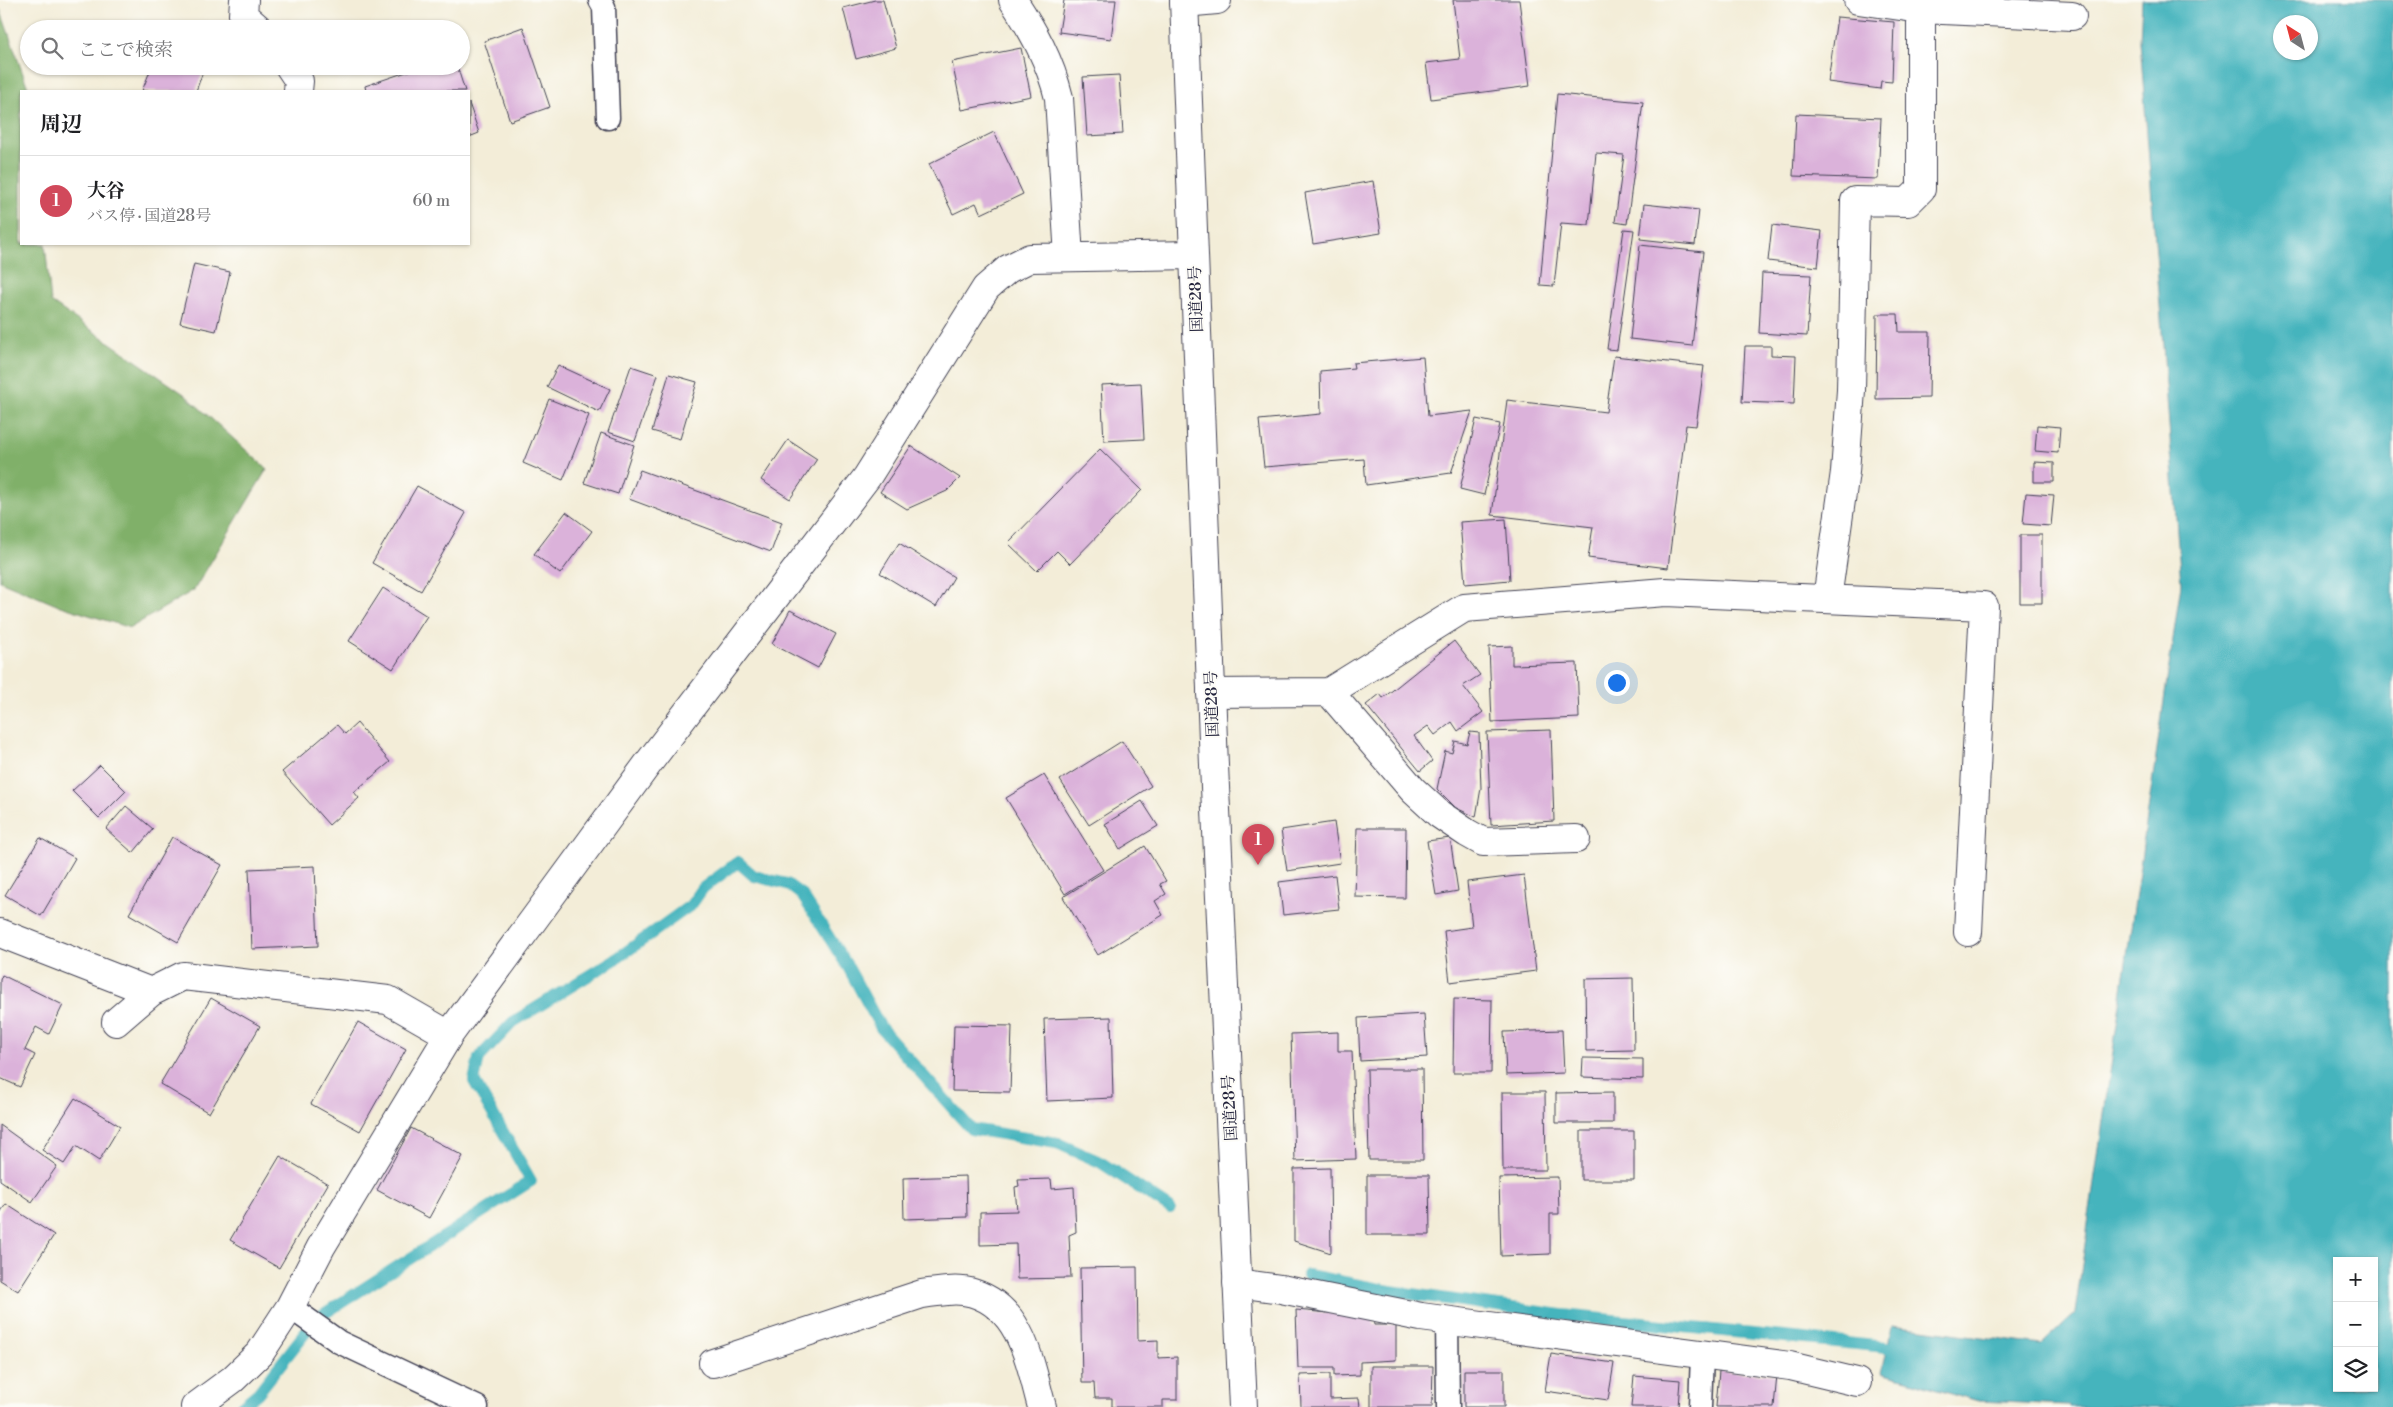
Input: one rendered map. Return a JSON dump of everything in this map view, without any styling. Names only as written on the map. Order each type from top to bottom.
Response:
[{"type":"main road","points":[[244,0],[244,15],[249,20]]},
{"type":"main road","points":[[1014,0],[1042,48],[1053,74],[1059,98],[1069,257]]},
{"type":"main road","points":[[1184,2],[1217,0]]},
{"type":"main road","points":[[1858,0],[1921,9],[2072,16]]},
{"type":"main road","name":"国道28号","points":[[1184,2],[1211,692],[1243,1407]]},
{"type":"main road","points":[[1827,599],[1845,472],[1851,390],[1855,202],[1908,202],[1921,189],[1921,9]]},
{"type":"main road","points":[[295,75],[299,80],[298,90]]},
{"type":"main road","points":[[196,1407],[233,1379],[260,1353],[297,1311],[321,1247],[449,1035],[650,761],[867,476],[986,288],[1008,269],[1030,258],[1193,255]]},
{"type":"main road","points":[[1211,692],[1329,692],[1464,608],[1665,592],[1984,606],[1968,932]]},
{"type":"main road","points":[[1329,692],[1413,790],[1439,814],[1467,834],[1483,842],[1576,839]]},
{"type":"main road","points":[[0,933],[151,992]]},
{"type":"main road","points":[[116,1022],[151,992],[183,976],[388,1000],[449,1035]]},
{"type":"main road","points":[[1237,1283],[1281,1289],[1447,1320],[1790,1366],[1857,1382]]},
{"type":"main road","points":[[713,1363],[922,1294],[950,1291],[971,1292],[986,1298],[1015,1325],[1027,1352],[1042,1407]]},
{"type":"lane","points":[[600,0],[604,7],[608,118]]},
{"type":"lane","points":[[297,1311],[327,1331],[339,1342],[478,1407]]},
{"type":"lane","points":[[1447,1320],[1448,1407]]},
{"type":"lane","points":[[1700,1407],[1702,1355]]},
{"type":"green space","points":[[0,9],[20,66],[20,75],[23,75],[29,90],[20,90],[20,245],[45,245],[51,302],[184,394],[267,469],[194,590],[130,628],[54,604],[0,581]]},
{"type":"water","points":[[2142,0],[2393,0],[2393,1407],[2069,1407],[2069,1405],[1978,1401],[1882,1373],[1892,1325],[2041,1345],[2075,1313],[2181,584],[2140,41]]},
{"type":"building","points":[[875,0],[883,0],[896,48],[856,59],[843,8]]},
{"type":"building","points":[[1064,0],[1116,0],[1111,39],[1059,32]]},
{"type":"building","points":[[1453,0],[1519,0],[1530,86],[1431,99],[1426,63],[1460,59]]},
{"type":"building","points":[[1837,17],[1894,22],[1892,82],[1881,81],[1880,89],[1828,82]]},
{"type":"building","points":[[523,27],[550,107],[510,121],[484,41]]},
{"type":"building","points":[[1021,48],[1031,96],[962,110],[952,62]]},
{"type":"building","points":[[148,75],[202,75],[196,90],[142,90]]},
{"type":"building","points":[[397,75],[460,75],[465,90],[366,90],[365,86]]},
{"type":"building","points":[[1119,75],[1123,134],[1087,136],[1083,77]]},
{"type":"building","points":[[1557,94],[1643,102],[1627,224],[1615,222],[1624,155],[1596,153],[1589,225],[1561,223],[1554,286],[1540,285]]},
{"type":"building","points":[[470,106],[479,133],[470,137]]},
{"type":"building","points":[[1796,114],[1881,118],[1878,179],[1793,176]]},
{"type":"building","points":[[994,132],[1023,194],[981,214],[976,203],[953,214],[929,164]]},
{"type":"building","points":[[1373,181],[1381,233],[1313,244],[1305,193]]},
{"type":"building","points":[[1644,204],[1699,210],[1695,245],[1640,239]]},
{"type":"building","points":[[1772,225],[1822,231],[1818,267],[1768,261]]},
{"type":"building","points":[[1624,229],[1634,230],[1617,350],[1607,349]]},
{"type":"building","points":[[1640,245],[1703,252],[1692,346],[1630,339]]},
{"type":"building","points":[[194,264],[230,272],[216,331],[180,323]]},
{"type":"building","points":[[1762,273],[1811,275],[1807,336],[1759,333]]},
{"type":"building","points":[[1877,314],[1898,314],[1899,332],[1930,332],[1929,398],[1876,399]]},
{"type":"building","points":[[1745,346],[1771,346],[1771,355],[1796,356],[1794,404],[1742,402]]},
{"type":"building","points":[[1614,356],[1704,366],[1696,426],[1686,425],[1668,568],[1588,558],[1593,527],[1492,515],[1507,400],[1606,412]]},
{"type":"building","points":[[1423,357],[1428,416],[1472,411],[1451,473],[1366,485],[1364,459],[1264,467],[1259,420],[1321,414],[1320,371],[1354,368],[1353,363]]},
{"type":"building","points":[[558,365],[610,389],[599,412],[547,387]]},
{"type":"building","points":[[631,366],[658,375],[635,441],[608,432]]},
{"type":"building","points":[[669,374],[697,382],[680,439],[652,431]]},
{"type":"building","points":[[1141,383],[1144,439],[1104,441],[1101,385]]},
{"type":"building","points":[[549,399],[589,415],[563,480],[523,463]]},
{"type":"building","points":[[1476,419],[1500,424],[1484,495],[1460,489]]},
{"type":"building","points":[[2037,425],[2060,427],[2058,453],[2035,451]]},
{"type":"building","points":[[601,433],[634,445],[618,494],[584,483]]},
{"type":"building","points":[[788,440],[817,459],[790,499],[761,480]]},
{"type":"building","points":[[911,446],[960,478],[947,491],[907,509],[880,492]]},
{"type":"building","points":[[1100,449],[1142,490],[1070,564],[1057,551],[1037,571],[1008,543]]},
{"type":"building","points":[[2034,462],[2054,463],[2054,482],[2034,482]]},
{"type":"building","points":[[640,470],[782,522],[771,552],[629,499]]},
{"type":"building","points":[[417,486],[466,513],[421,591],[372,563]]},
{"type":"building","points":[[2026,493],[2054,495],[2051,526],[2023,524]]},
{"type":"building","points":[[566,512],[592,531],[560,574],[534,554]]},
{"type":"building","points":[[1506,519],[1510,580],[1465,584],[1460,522]]},
{"type":"building","points":[[2020,535],[2042,535],[2042,603],[2020,603]]},
{"type":"building","points":[[899,543],[954,577],[936,607],[880,573]]},
{"type":"building","points":[[383,588],[427,616],[393,669],[349,641]]},
{"type":"building","points":[[790,610],[836,634],[818,668],[772,644]]},
{"type":"building","points":[[1454,641],[1480,675],[1463,686],[1483,712],[1458,731],[1452,722],[1435,735],[1428,726],[1414,736],[1432,761],[1420,771],[1366,705],[1380,694],[1383,698]]},
{"type":"building","points":[[1512,646],[1512,665],[1577,663],[1579,718],[1492,722],[1489,647]]},
{"type":"building","points":[[357,723],[390,762],[354,792],[359,798],[329,825],[282,772],[337,725],[345,734]]},
{"type":"building","points":[[1551,730],[1554,821],[1491,825],[1487,732]]},
{"type":"building","points":[[1470,732],[1479,733],[1481,788],[1476,817],[1456,808],[1437,789],[1445,751],[1452,753],[1455,741],[1467,744]]},
{"type":"building","points":[[1122,741],[1151,786],[1089,825],[1060,780]]},
{"type":"building","points":[[100,765],[126,791],[99,818],[72,791]]},
{"type":"building","points":[[1044,775],[1103,870],[1065,894],[1006,798]]},
{"type":"building","points":[[1142,801],[1158,826],[1120,849],[1105,824]]},
{"type":"building","points":[[126,806],[153,829],[133,853],[106,829]]},
{"type":"building","points":[[1334,822],[1340,863],[1287,871],[1281,830]]},
{"type":"building","points":[[1357,828],[1406,828],[1405,898],[1355,897]]},
{"type":"building","points":[[172,837],[222,865],[178,942],[129,914]]},
{"type":"building","points":[[40,838],[75,858],[41,916],[5,895]]},
{"type":"building","points":[[1450,838],[1458,891],[1436,895],[1427,841]]},
{"type":"building","points":[[1145,846],[1166,881],[1160,884],[1166,894],[1155,901],[1163,915],[1098,955],[1063,897]]},
{"type":"building","points":[[315,866],[318,946],[252,949],[249,869]]},
{"type":"building","points":[[1335,875],[1339,909],[1283,915],[1279,882]]},
{"type":"building","points":[[1524,875],[1536,971],[1450,982],[1444,931],[1472,927],[1467,882]]},
{"type":"building","points":[[2,975],[63,1005],[49,1034],[36,1027],[25,1050],[35,1055],[20,1087],[0,1078],[0,980]]},
{"type":"building","points":[[1633,978],[1634,1050],[1586,1051],[1585,979]]},
{"type":"building","points":[[211,998],[260,1026],[209,1113],[160,1084]]},
{"type":"building","points":[[1454,999],[1492,1000],[1491,1073],[1453,1073]]},
{"type":"building","points":[[1424,1014],[1427,1057],[1360,1061],[1358,1018]]},
{"type":"building","points":[[1111,1017],[1113,1098],[1047,1101],[1044,1019]]},
{"type":"building","points":[[358,1022],[406,1049],[360,1131],[311,1104]]},
{"type":"building","points":[[954,1025],[1012,1026],[1010,1092],[952,1091]]},
{"type":"building","points":[[1562,1030],[1564,1073],[1506,1075],[1504,1032]]},
{"type":"building","points":[[1338,1032],[1338,1051],[1352,1051],[1356,1159],[1295,1161],[1291,1034]]},
{"type":"building","points":[[1583,1058],[1643,1059],[1643,1079],[1582,1077]]},
{"type":"building","points":[[1367,1069],[1422,1069],[1423,1160],[1369,1160]]},
{"type":"building","points":[[1502,1092],[1545,1092],[1546,1170],[1503,1170]]},
{"type":"building","points":[[1613,1092],[1613,1123],[1556,1123],[1556,1093]]},
{"type":"building","points":[[75,1098],[120,1126],[99,1161],[76,1146],[64,1164],[42,1150]]},
{"type":"building","points":[[0,1125],[57,1166],[32,1202],[0,1180]]},
{"type":"building","points":[[411,1128],[463,1156],[429,1218],[377,1190]]},
{"type":"building","points":[[1581,1131],[1634,1131],[1634,1180],[1581,1180]]},
{"type":"building","points":[[280,1156],[328,1184],[279,1268],[230,1240]]},
{"type":"building","points":[[1330,1168],[1331,1253],[1294,1241],[1294,1169]]},
{"type":"building","points":[[1367,1175],[1429,1175],[1430,1235],[1367,1235]]},
{"type":"building","points":[[966,1176],[967,1217],[904,1219],[903,1178]]},
{"type":"building","points":[[1558,1177],[1559,1214],[1550,1214],[1550,1254],[1501,1256],[1499,1178]]},
{"type":"building","points":[[1051,1179],[1052,1189],[1074,1187],[1076,1232],[1069,1235],[1071,1278],[1017,1279],[1016,1244],[980,1245],[980,1212],[1017,1211],[1015,1187],[1019,1186],[1018,1180]]},
{"type":"building","points":[[6,1204],[54,1235],[18,1291],[0,1280],[0,1213]]},
{"type":"building","points":[[1137,1267],[1138,1341],[1158,1340],[1158,1358],[1177,1357],[1177,1400],[1163,1400],[1163,1407],[1112,1407],[1112,1398],[1095,1398],[1094,1383],[1082,1383],[1080,1268]]},
{"type":"building","points":[[1296,1310],[1373,1317],[1374,1325],[1396,1325],[1396,1360],[1360,1362],[1360,1375],[1334,1376],[1334,1368],[1298,1368]]},
{"type":"building","points":[[1551,1354],[1614,1363],[1608,1400],[1545,1391]]},
{"type":"building","points":[[1371,1366],[1433,1366],[1432,1407],[1371,1407]]},
{"type":"building","points":[[1464,1370],[1504,1370],[1504,1407],[1464,1407]]},
{"type":"building","points":[[1719,1371],[1777,1375],[1774,1407],[1716,1407]]},
{"type":"building","points":[[1330,1374],[1330,1399],[1359,1398],[1360,1407],[1301,1407],[1300,1375]]},
{"type":"building","points":[[1634,1376],[1680,1380],[1678,1407],[1631,1407]]},
{"type":"waterway","points":[[241,1407],[258,1393],[316,1319],[531,1181],[474,1081],[479,1058],[513,1022],[619,957],[691,905],[703,888],[738,862],[754,876],[787,884],[802,895],[848,967],[881,1028],[971,1129],[1057,1143],[1100,1162],[1170,1208]]},
{"type":"waterway","points":[[1308,1275],[1390,1291],[1562,1315],[1886,1347]]},
{"type":"place","name":"大谷","points":[[1258,865]]}]
